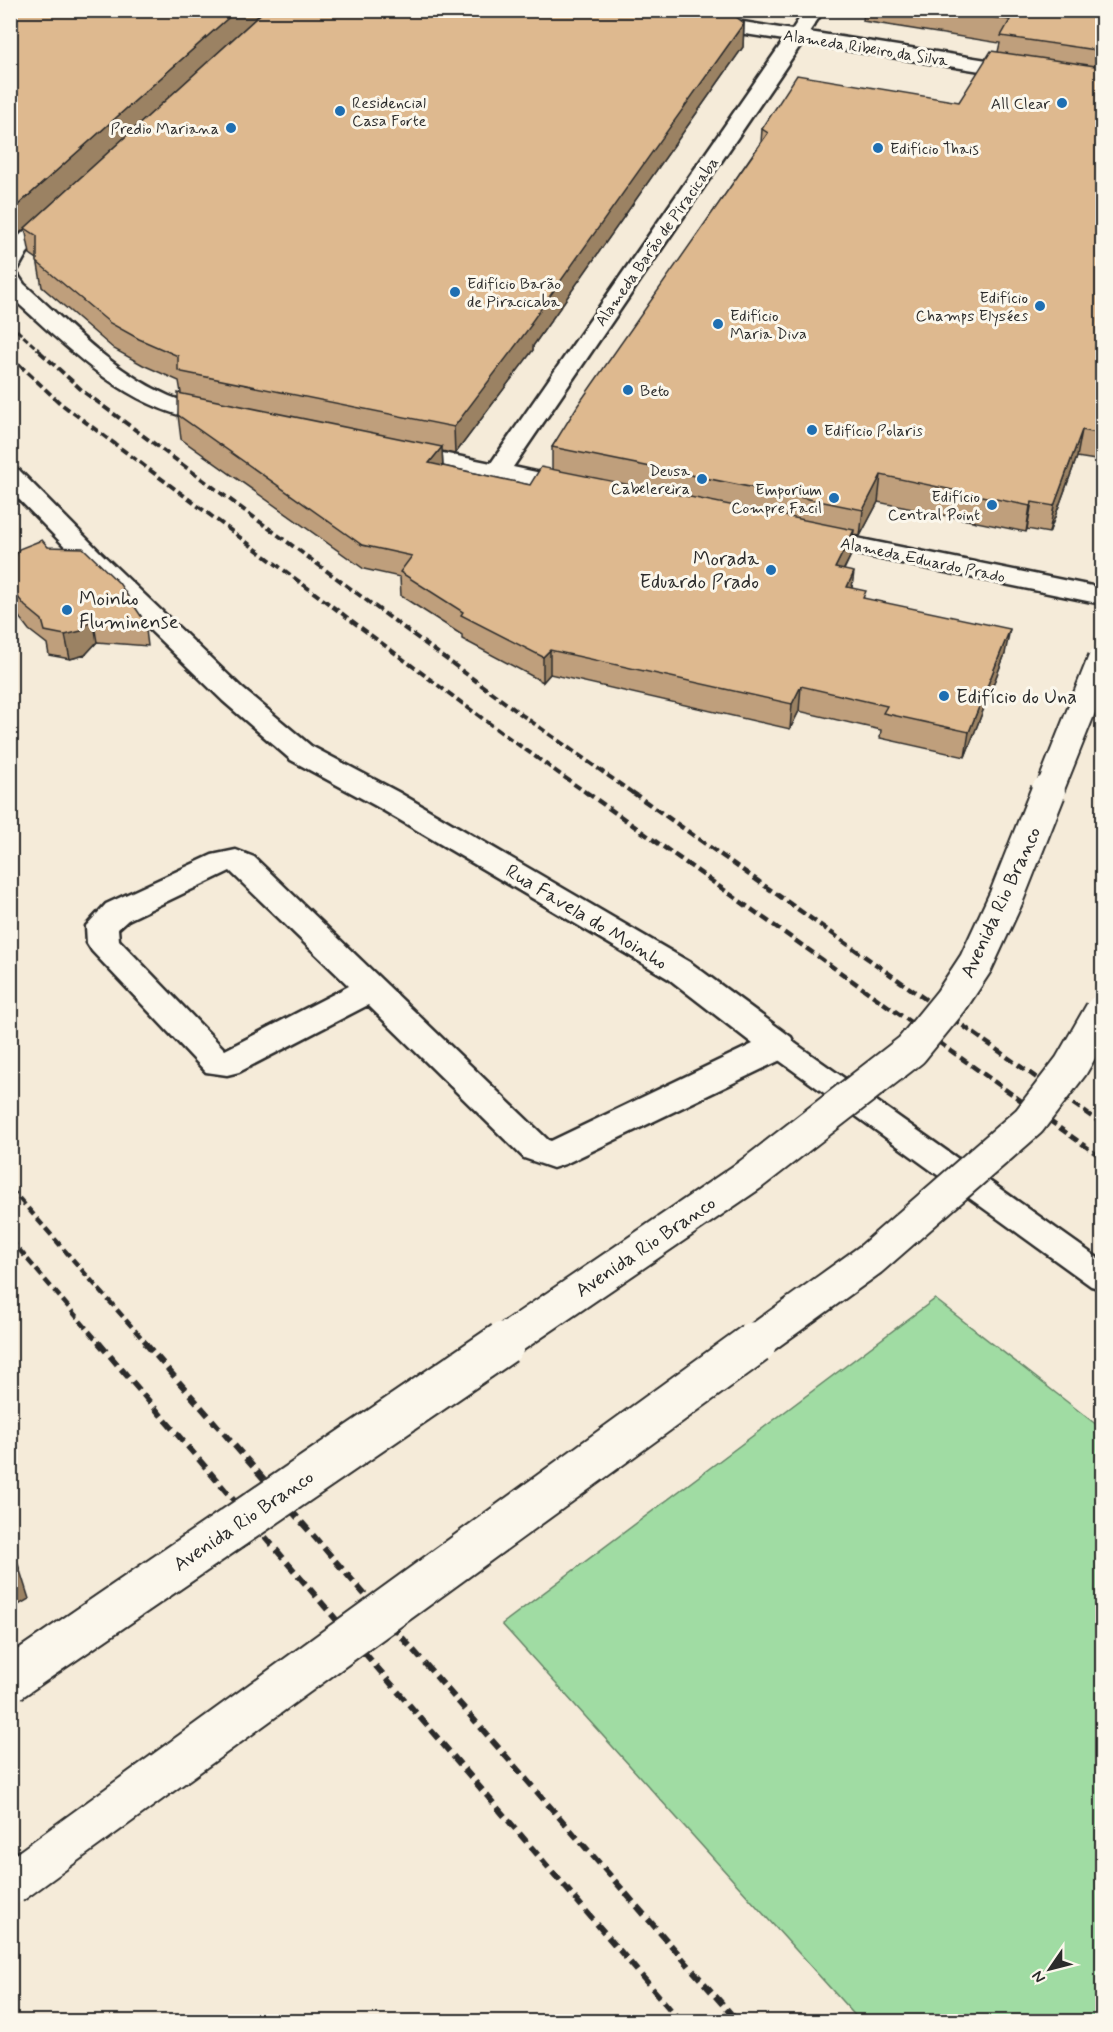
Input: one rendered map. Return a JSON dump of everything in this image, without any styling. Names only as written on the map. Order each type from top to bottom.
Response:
[{"type":"street","name":"Alameda Ribeiro da Silva","points":[[629,10],[1102,84]]},
{"type":"street","name":"Alameda Barão de Piracicaba","points":[[497,472],[815,10]]},
{"type":"street","points":[[10,264],[18,250],[75,197]]},
{"type":"street","points":[[10,280],[15,288],[108,370],[158,400],[178,407],[241,421]]},
{"type":"street","points":[[380,448],[597,493]]},
{"type":"street","name":"Rua Favela do Moinho","points":[[10,475],[92,559],[233,695],[301,753],[387,799],[680,971],[779,1046]]},
{"type":"street","name":"Alameda Eduardo Prado","points":[[782,530],[1102,596]]},
{"type":"street","name":"Avenida Rio Branco","points":[[10,1680],[750,1175],[911,1050],[951,1001],[976,963],[1006,898],[1102,659]]},
{"type":"street","points":[[371,989],[227,1064],[218,1063],[103,943],[102,926],[117,912],[223,862],[236,861],[243,864],[537,1149],[553,1155],[779,1046]]},
{"type":"street","points":[[10,1884],[871,1259],[1029,1122],[1071,1066],[1102,1012]]},
{"type":"lane","points":[[779,1046],[1102,1277]]},
{"type":"green space","points":[[935,1299],[1102,1429],[1102,2021],[860,2021],[502,1624]]},
{"type":"building","points":[[10,10],[237,10],[10,212]]},
{"type":"building","points":[[265,10],[727,10],[744,23],[530,324],[532,324],[454,427],[182,372],[178,370],[178,356],[110,323],[37,262],[37,236],[25,228]]},
{"type":"building","points":[[947,10],[1102,10],[1102,51],[1001,36],[1010,20]]},
{"type":"building","points":[[991,51],[1102,67],[1102,434],[1082,430],[1054,506],[1032,502],[1030,506],[881,475],[863,510],[552,447],[578,405],[768,133],[762,129],[797,75],[959,102]]},
{"type":"building","points":[[178,393],[442,447],[429,463],[530,485],[541,467],[854,530],[835,568],[854,572],[847,587],[866,591],[863,598],[1010,629],[969,732],[883,713],[887,706],[801,686],[792,704],[550,650],[543,657],[461,615],[463,612],[400,572],[412,556],[362,545],[178,415]]},
{"type":"building","points":[[42,540],[48,547],[83,548],[119,583],[145,622],[93,618],[81,631],[65,635],[45,631],[42,620],[25,606],[10,587],[10,568],[19,549]]},
{"type":"building","points":[[10,1552],[17,1561],[10,1565]]},
{"type":"railway","points":[[10,324],[42,353]]},
{"type":"railway","points":[[40,352],[84,392],[522,715],[634,794]]},
{"type":"railway","points":[[10,356],[60,403],[502,733],[588,794]]},
{"type":"railway","points":[[586,792],[1102,1158]]},
{"type":"railway","points":[[632,792],[1102,1124]]},
{"type":"railway","points":[[10,1188],[147,1344]]},
{"type":"railway","points":[[10,1239],[100,1344]]},
{"type":"railway","points":[[99,1343],[681,2022]]},
{"type":"railway","points":[[145,1343],[738,2022]]},
{"type":"place","name":"All Clear","points":[[1062,103]]},
{"type":"place","name":"Residencial Casa Forte","points":[[340,111]]},
{"type":"place","name":"Predio Mariana","points":[[231,128]]},
{"type":"place","name":"Edifício Thais","points":[[878,148]]},
{"type":"place","name":"Edifício Barão de Piracicaba","points":[[455,292]]},
{"type":"place","name":"Edifício Champs Elysées","points":[[1040,306]]},
{"type":"place","name":"Edifício Maria Diva","points":[[718,324]]},
{"type":"place","name":"Beto","points":[[628,390]]},
{"type":"place","name":"Edifício Polaris","points":[[812,430]]},
{"type":"place","name":"Deusa Cabelereira","points":[[702,479]]},
{"type":"place","name":"Emporium Compre Facil","points":[[834,498]]},
{"type":"place","name":"Edifício Central Point","points":[[992,505]]},
{"type":"place","name":"Morada Eduardo Prado","points":[[771,570]]},
{"type":"place","name":"Moinho Fluminense","points":[[67,610]]},
{"type":"place","name":"Edifício do Una","points":[[944,696]]}]
